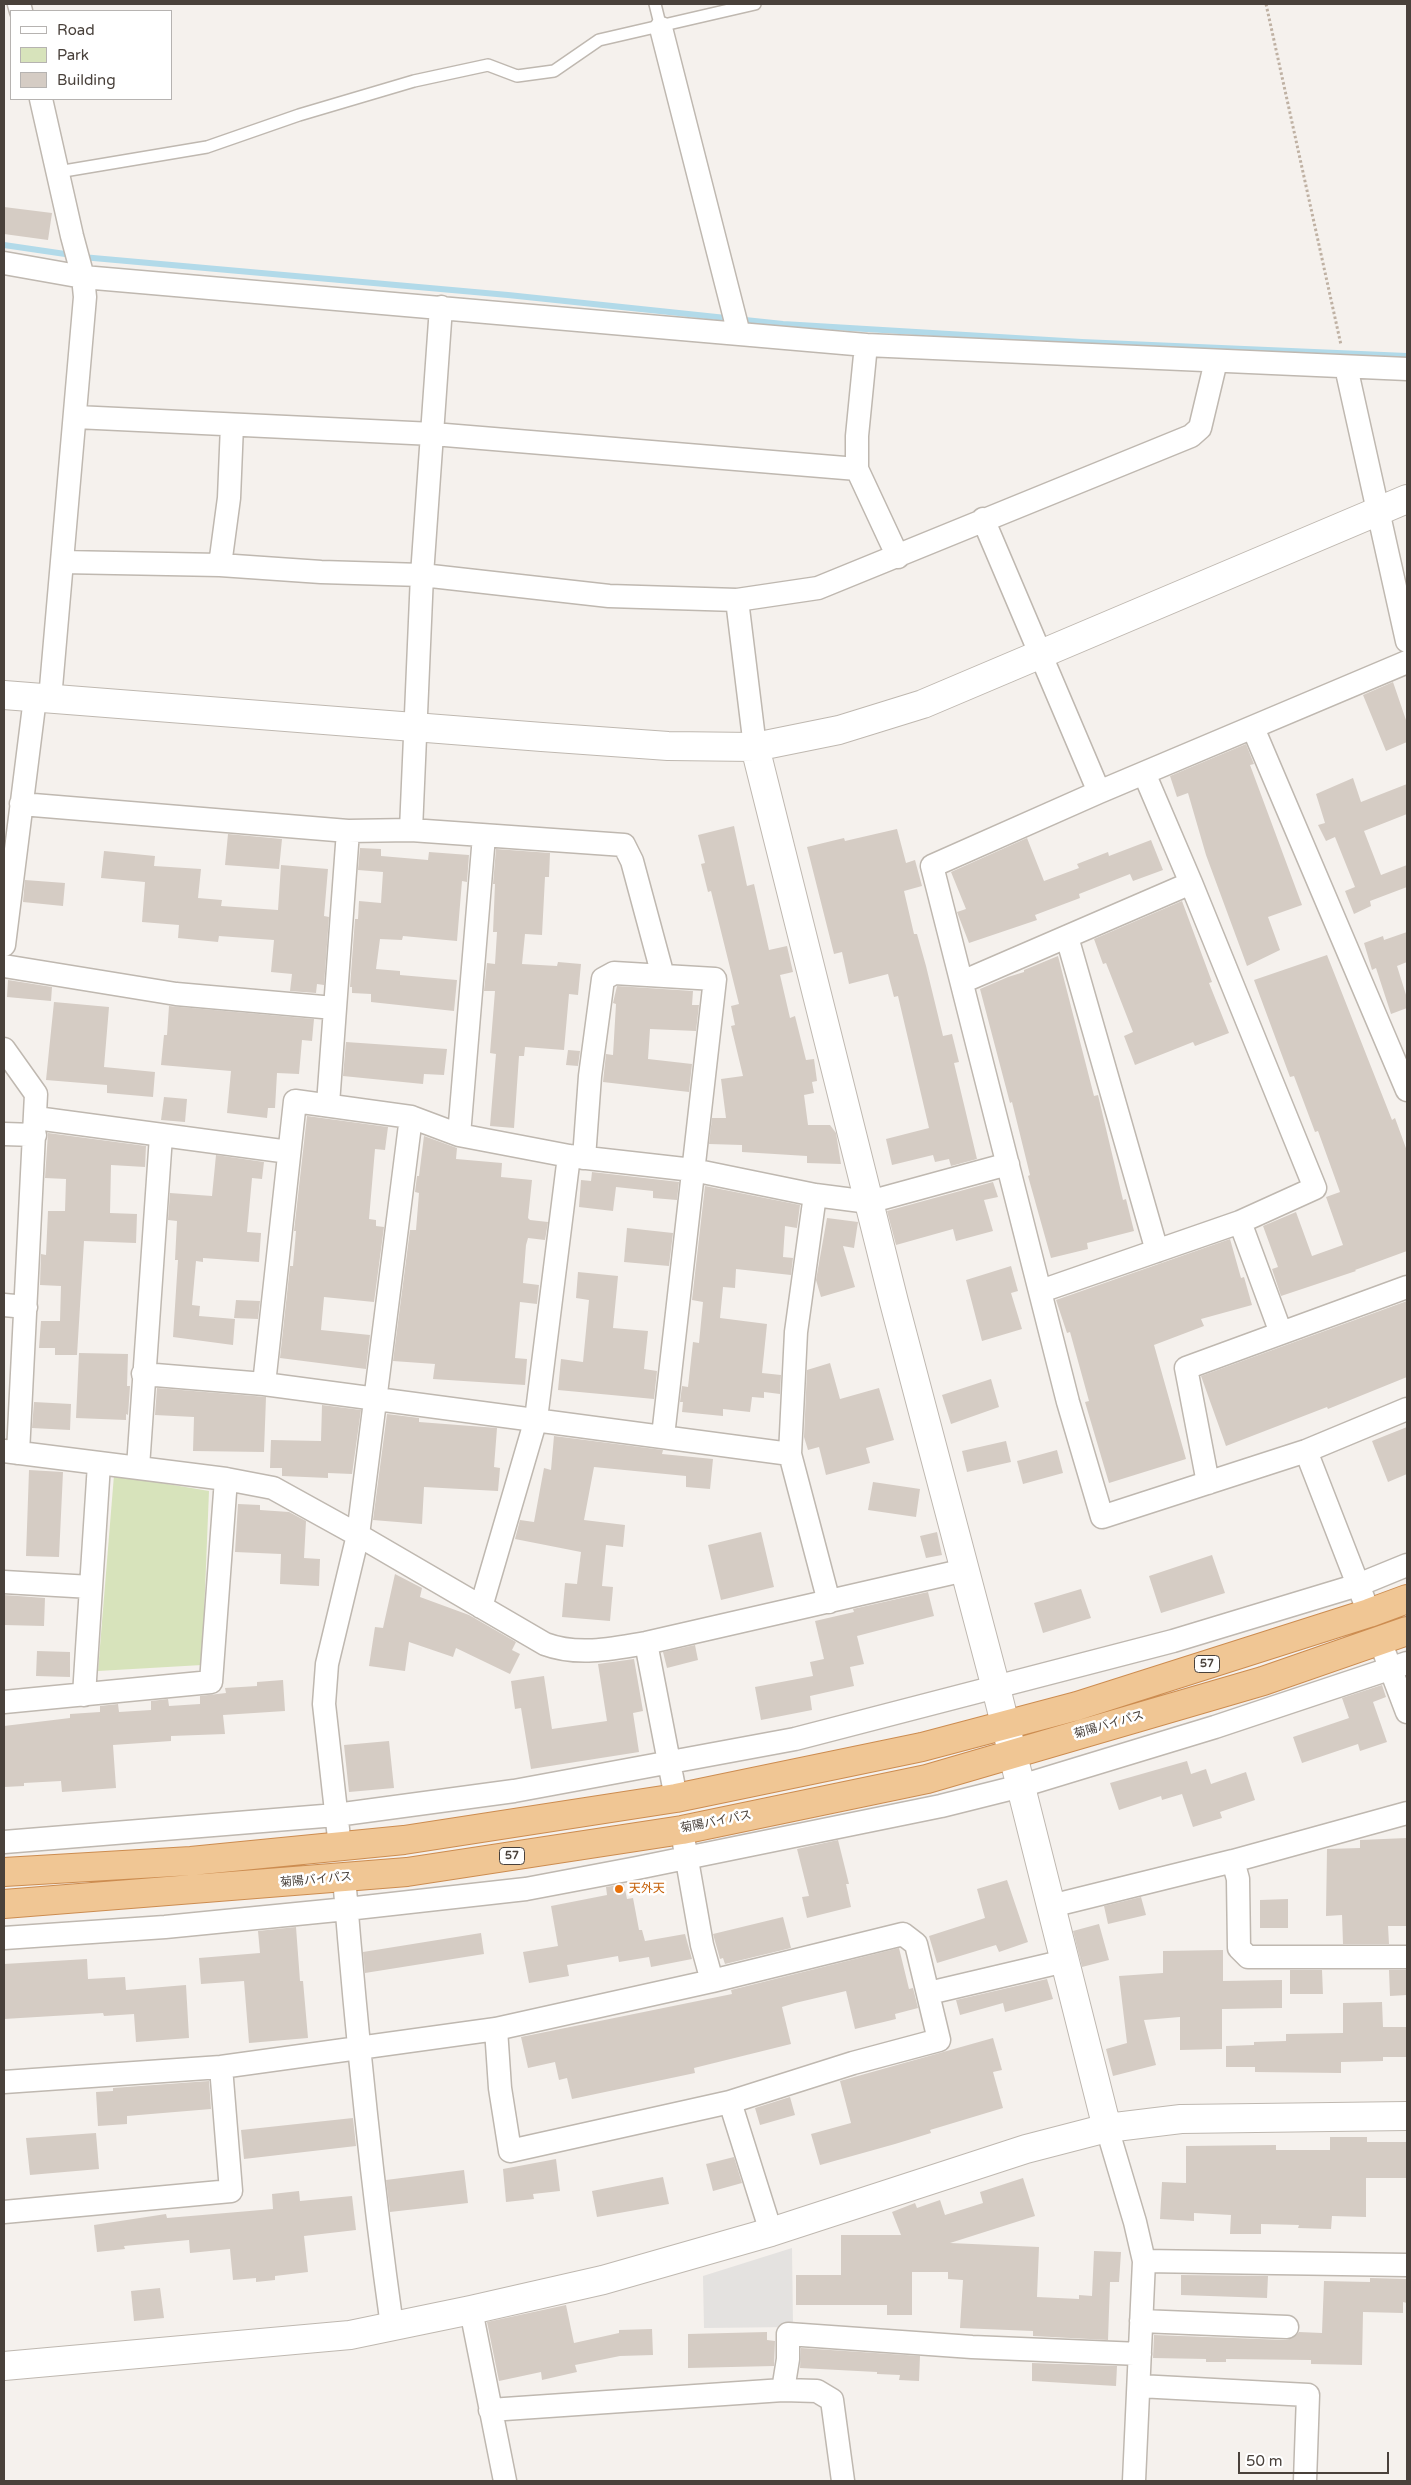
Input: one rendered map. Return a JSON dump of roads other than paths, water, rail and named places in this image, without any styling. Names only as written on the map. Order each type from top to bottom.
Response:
[{"type":"highway","name":"57","points":[[4,1872],[191,1861],[404,1840],[676,1798],[922,1747],[1077,1706],[1369,1613],[1407,1599]]},
{"type":"highway","name":"菊陽バイパス","points":[[4,1904],[407,1872],[682,1830],[927,1779],[1263,1680],[1380,1642],[1407,1630]]},
{"type":"street","points":[[661,28],[739,334]]},
{"type":"street","points":[[4,945],[21,804],[42,698],[62,562],[85,297],[83,277],[41,100]]},
{"type":"street","points":[[4,263],[83,277],[441,307],[866,346],[1346,368],[1407,369]]},
{"type":"street","points":[[411,830],[422,575],[441,307]]},
{"type":"street","points":[[866,346],[857,436],[857,469],[898,557]]},
{"type":"street","points":[[62,562],[220,565],[322,572],[422,575],[609,596],[737,600],[818,588],[898,557],[983,519],[1191,436],[1200,428],[1216,362]]},
{"type":"street","points":[[1346,368],[1407,641]]},
{"type":"street","points":[[76,417],[433,434],[857,469]]},
{"type":"street","points":[[220,565],[230,498],[232,425]]},
{"type":"street","points":[[4,695],[668,746],[755,748],[839,730],[923,704],[1407,499]]},
{"type":"street","points":[[983,519],[1099,792]]},
{"type":"street","points":[[737,600],[755,748],[869,1202],[1006,1725],[1050,1906],[1144,2261],[1134,2481]]},
{"type":"street","points":[[1407,662],[1099,792],[932,866],[1068,1402],[1102,1517],[1306,1451],[1407,1409]]},
{"type":"street","points":[[1253,728],[1398,1041],[1407,1090]]},
{"type":"street","points":[[1041,1290],[1157,1252],[1240,1222],[1315,1188],[1191,883],[1144,773]]},
{"type":"street","points":[[21,804],[348,831],[411,830],[624,845],[632,861],[663,976]]},
{"type":"street","points":[[328,1104],[348,831]]},
{"type":"street","points":[[459,1135],[484,836]]},
{"type":"street","points":[[962,982],[1191,883]]},
{"type":"street","points":[[1068,937],[1157,1252]]},
{"type":"street","points":[[4,966],[176,994],[334,1008]]},
{"type":"street","points":[[481,1607],[536,1419],[590,1076],[603,979],[614,973],[715,979],[663,1436]]},
{"type":"street","points":[[4,1049],[36,1094],[26,1307],[11,1452],[226,1479],[273,1488],[358,1534],[545,1644],[561,1650],[608,1649],[646,1644],[965,1570]]},
{"type":"street","points":[[264,1384],[295,1101],[328,1104],[411,1117],[459,1135],[577,1157],[693,1170],[815,1195],[869,1202],[1008,1164]]},
{"type":"street","points":[[340,1847],[324,1704],[327,1664],[358,1534],[411,1117]]},
{"type":"street","points":[[4,1134],[35,1127],[161,1136],[289,1152]]},
{"type":"street","points":[[138,1467],[161,1136]]},
{"type":"street","points":[[815,1195],[796,1332],[790,1454],[828,1602]]},
{"type":"street","points":[[1240,1222],[1281,1333]]},
{"type":"street","points":[[1208,1483],[1186,1368],[1407,1287]]},
{"type":"street","points":[[4,1305],[26,1307]]},
{"type":"street","points":[[144,1374],[264,1384],[790,1454]]},
{"type":"street","points":[[1306,1451],[1369,1613]]},
{"type":"street","points":[[84,1695],[99,1464]]},
{"type":"street","points":[[4,1702],[212,1682],[226,1479]]},
{"type":"street","points":[[4,1842],[336,1815],[514,1791],[795,1739],[1174,1641],[1358,1585],[1407,1565]]},
{"type":"street","points":[[4,1582],[91,1587]]},
{"type":"street","points":[[1380,1642],[1399,1666],[1407,1712]]},
{"type":"street","points":[[646,1644],[676,1798]]},
{"type":"street","points":[[4,1938],[346,1910],[526,1889],[941,1806],[1021,1786],[1399,1666]]},
{"type":"street","points":[[1050,1906],[1233,1861],[1407,1813]]},
{"type":"street","points":[[682,1830],[702,1945],[712,1981]]},
{"type":"street","points":[[1233,1861],[1238,1879],[1239,1948],[1248,1957],[1407,1957]]},
{"type":"street","points":[[344,1877],[358,2048],[377,2220],[392,2326]]},
{"type":"street","points":[[4,2082],[221,2066],[496,2029],[712,1981],[903,1934],[916,1944],[929,1993],[938,2040],[853,2063],[730,2102],[510,2151],[500,2088],[496,2029]]},
{"type":"street","points":[[929,1993],[1065,1961]]},
{"type":"street","points":[[4,2212],[232,2191],[221,2066]]},
{"type":"street","points":[[730,2102],[771,2232]]},
{"type":"street","points":[[4,2366],[350,2335],[471,2310],[603,2280],[771,2232],[1026,2149],[1108,2128],[1181,2119],[1407,2116]]},
{"type":"street","points":[[1144,2261],[1407,2265]]},
{"type":"street","points":[[471,2310],[505,2481]]},
{"type":"street","points":[[1141,2320],[1287,2327]]},
{"type":"street","points":[[783,2390],[788,2359],[788,2334],[972,2347],[1140,2354]]},
{"type":"street","points":[[1139,2386],[1308,2395],[1304,2481]]},
{"type":"street","points":[[490,2410],[783,2390],[817,2391],[832,2400],[843,2481]]},
{"type":"lane","points":[[654,4],[661,28]]},
{"type":"lane","points":[[58,172],[207,147],[299,114],[414,81],[488,65],[517,76],[554,71],[599,40],[661,28],[755,4]]},
{"type":"waterway","points":[[4,245],[72,255]]},
{"type":"waterway","points":[[82,257],[508,295],[783,324],[1082,342],[1407,356]]},
{"type":"place","name":"天外天","points":[[619,1889]]}]
